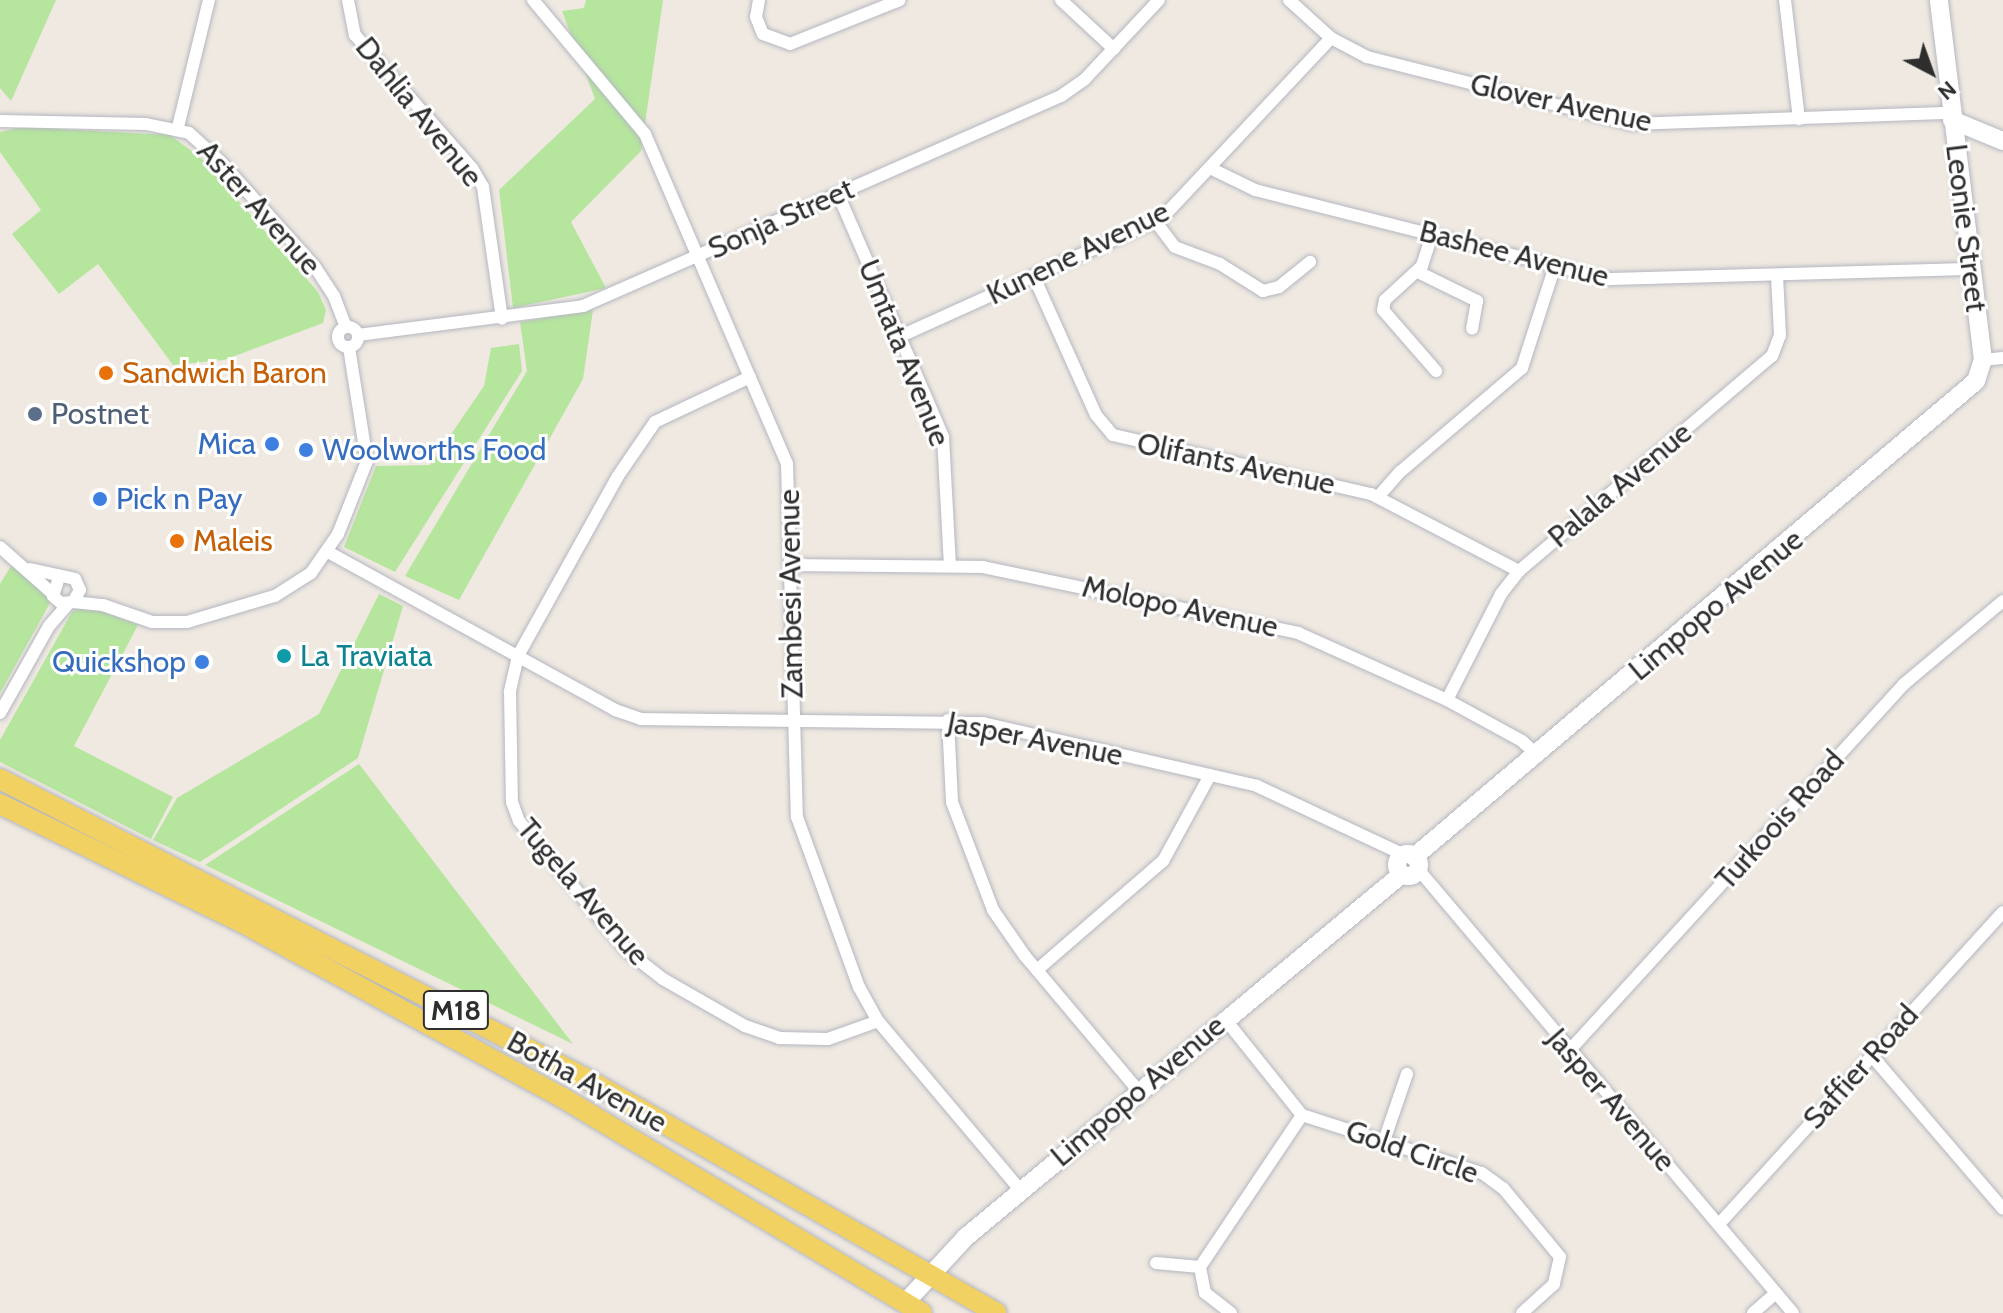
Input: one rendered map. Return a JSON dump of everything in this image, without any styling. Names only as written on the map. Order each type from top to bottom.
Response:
[{"type":"main road","name":"Botha Avenue","points":[[0,779],[583,1077],[996,1313]]},
{"type":"main road","name":"Botha Avenue","points":[[0,804],[243,923],[563,1098],[914,1308]]},
{"type":"street","points":[[178,127],[209,0]]},
{"type":"street","name":"Dahlia Avenue","points":[[348,0],[355,35],[478,176],[490,208],[502,319]]},
{"type":"street","name":"Zambesi Avenue","points":[[533,0],[645,134],[787,464],[793,565],[792,721],[800,834],[859,987],[878,1021],[1021,1191]]},
{"type":"street","points":[[758,4],[763,34],[790,44],[900,0]]},
{"type":"street","points":[[1061,0],[1114,49]]},
{"type":"street","name":"Sonja Street","points":[[352,331],[502,319],[583,306],[1061,96],[1114,49],[1159,0]]},
{"type":"street","name":"Glover Avenue","points":[[1289,0],[1331,38],[1395,65],[1631,124],[1951,116]]},
{"type":"street","points":[[1785,0],[1799,119]]},
{"type":"street","name":"Leonie Street","points":[[1939,0],[1983,360]]},
{"type":"street","name":"Kunene Avenue","points":[[903,335],[1156,222],[1212,169],[1331,38]]},
{"type":"street","points":[[1951,116],[2003,141]]},
{"type":"street","name":"Aster Avenue","points":[[0,121],[178,127],[210,150],[315,267],[352,331],[338,338],[349,347],[367,461],[328,552]]},
{"type":"street","points":[[1957,158],[1966,142],[1985,133]]},
{"type":"street","name":"Bashee Avenue","points":[[1212,169],[1255,190],[1555,266],[1630,281],[1970,269]]},
{"type":"street","name":"Umtata Avenue","points":[[838,194],[903,335],[943,437],[950,565]]},
{"type":"street","points":[[1156,222],[1175,247],[1220,264],[1263,291],[1279,287],[1310,262]]},
{"type":"street","points":[[1432,235],[1418,272],[1385,300],[1383,310],[1436,371]]},
{"type":"street","points":[[1378,497],[1400,472],[1522,368],[1555,266]]},
{"type":"street","points":[[1418,272],[1477,301],[1472,329]]},
{"type":"street","name":"Palala Avenue","points":[[1447,700],[1501,594],[1519,571],[1766,362],[1780,335],[1777,276]]},
{"type":"street","name":"Olifants Avenue","points":[[1034,277],[1096,415],[1113,435],[1378,497],[1519,571]]},
{"type":"street","points":[[1983,360],[2003,358]]},
{"type":"street","name":"Limpopo Avenue","points":[[914,1308],[928,1274],[1021,1191],[1966,393],[1983,360]]},
{"type":"street","name":"Tugela Avenue","points":[[750,377],[673,411],[645,433],[518,656],[510,692],[514,811],[627,951],[663,979],[764,1034],[813,1041],[878,1021]]},
{"type":"street","points":[[0,547],[30,569],[53,596],[71,602],[103,605],[152,622],[195,620],[285,592],[319,566],[328,552]]},
{"type":"street","name":"Jasper Avenue","points":[[328,552],[641,719],[948,720],[983,723],[1210,775],[1285,796],[1383,845],[1408,865],[1429,888],[1568,1052],[1720,1223],[1793,1313]]},
{"type":"street","name":"Molopo Avenue","points":[[793,565],[950,565],[1031,575],[1298,633],[1447,700],[1538,756]]},
{"type":"street","points":[[30,569],[59,577],[72,577],[103,605]]},
{"type":"street","points":[[49,626],[59,577]]},
{"type":"street","points":[[0,713],[49,626],[71,602],[79,586]]},
{"type":"street","name":"Turkoois Road","points":[[1568,1052],[1904,684],[2003,601]]},
{"type":"street","points":[[948,720],[951,794],[993,910],[1037,970],[1138,1090]]},
{"type":"street","points":[[1037,970],[1163,861],[1210,775]]},
{"type":"street","name":"Saffier Road","points":[[1720,1223],[2003,912]]},
{"type":"street","points":[[1225,1019],[1302,1115],[1200,1267],[1205,1293],[1231,1313]]},
{"type":"street","points":[[1872,1056],[2003,1209]]},
{"type":"street","points":[[1384,1141],[1407,1074]]},
{"type":"street","name":"Gold Circle","points":[[1302,1115],[1493,1179],[1560,1257],[1559,1275],[1522,1313]]},
{"type":"street","points":[[1156,1263],[1200,1267]]},
{"type":"street","points":[[1753,1313],[1776,1293]]},
{"type":"green space","points":[[0,0],[56,0],[11,101],[0,88]]},
{"type":"green space","points":[[586,0],[663,0],[641,151],[571,222],[606,288],[513,308],[499,190],[595,99],[562,11],[584,8]]},
{"type":"green space","points":[[22,127],[170,135],[201,158],[318,292],[326,310],[323,323],[224,360],[173,365],[98,264],[59,294],[12,234],[41,210],[0,152],[0,132]]},
{"type":"green space","points":[[593,310],[583,379],[459,600],[405,576],[527,371],[520,322]]},
{"type":"green space","points":[[519,344],[522,371],[395,572],[344,547],[376,466],[430,465],[484,386],[491,348]]},
{"type":"green space","points":[[11,566],[42,587],[50,603],[0,693],[0,584]]},
{"type":"green space","points":[[379,594],[403,606],[358,758],[200,862],[153,840],[177,798],[319,714]]},
{"type":"green space","points":[[84,605],[138,625],[74,746],[173,797],[151,839],[0,762],[0,740],[72,612]]},
{"type":"green space","points":[[359,764],[573,1044],[205,865]]},
{"type":"place","name":"Sandwich Baron","points":[[106,373]]},
{"type":"place","name":"Postnet","points":[[35,414]]},
{"type":"place","name":"Mica","points":[[272,444]]},
{"type":"place","name":"Woolworths Food","points":[[306,450]]},
{"type":"place","name":"Pick n Pay","points":[[100,499]]},
{"type":"place","name":"Maleis","points":[[177,541]]},
{"type":"place","name":"La Traviata","points":[[284,656]]},
{"type":"place","name":"Quickshop","points":[[202,662]]}]
